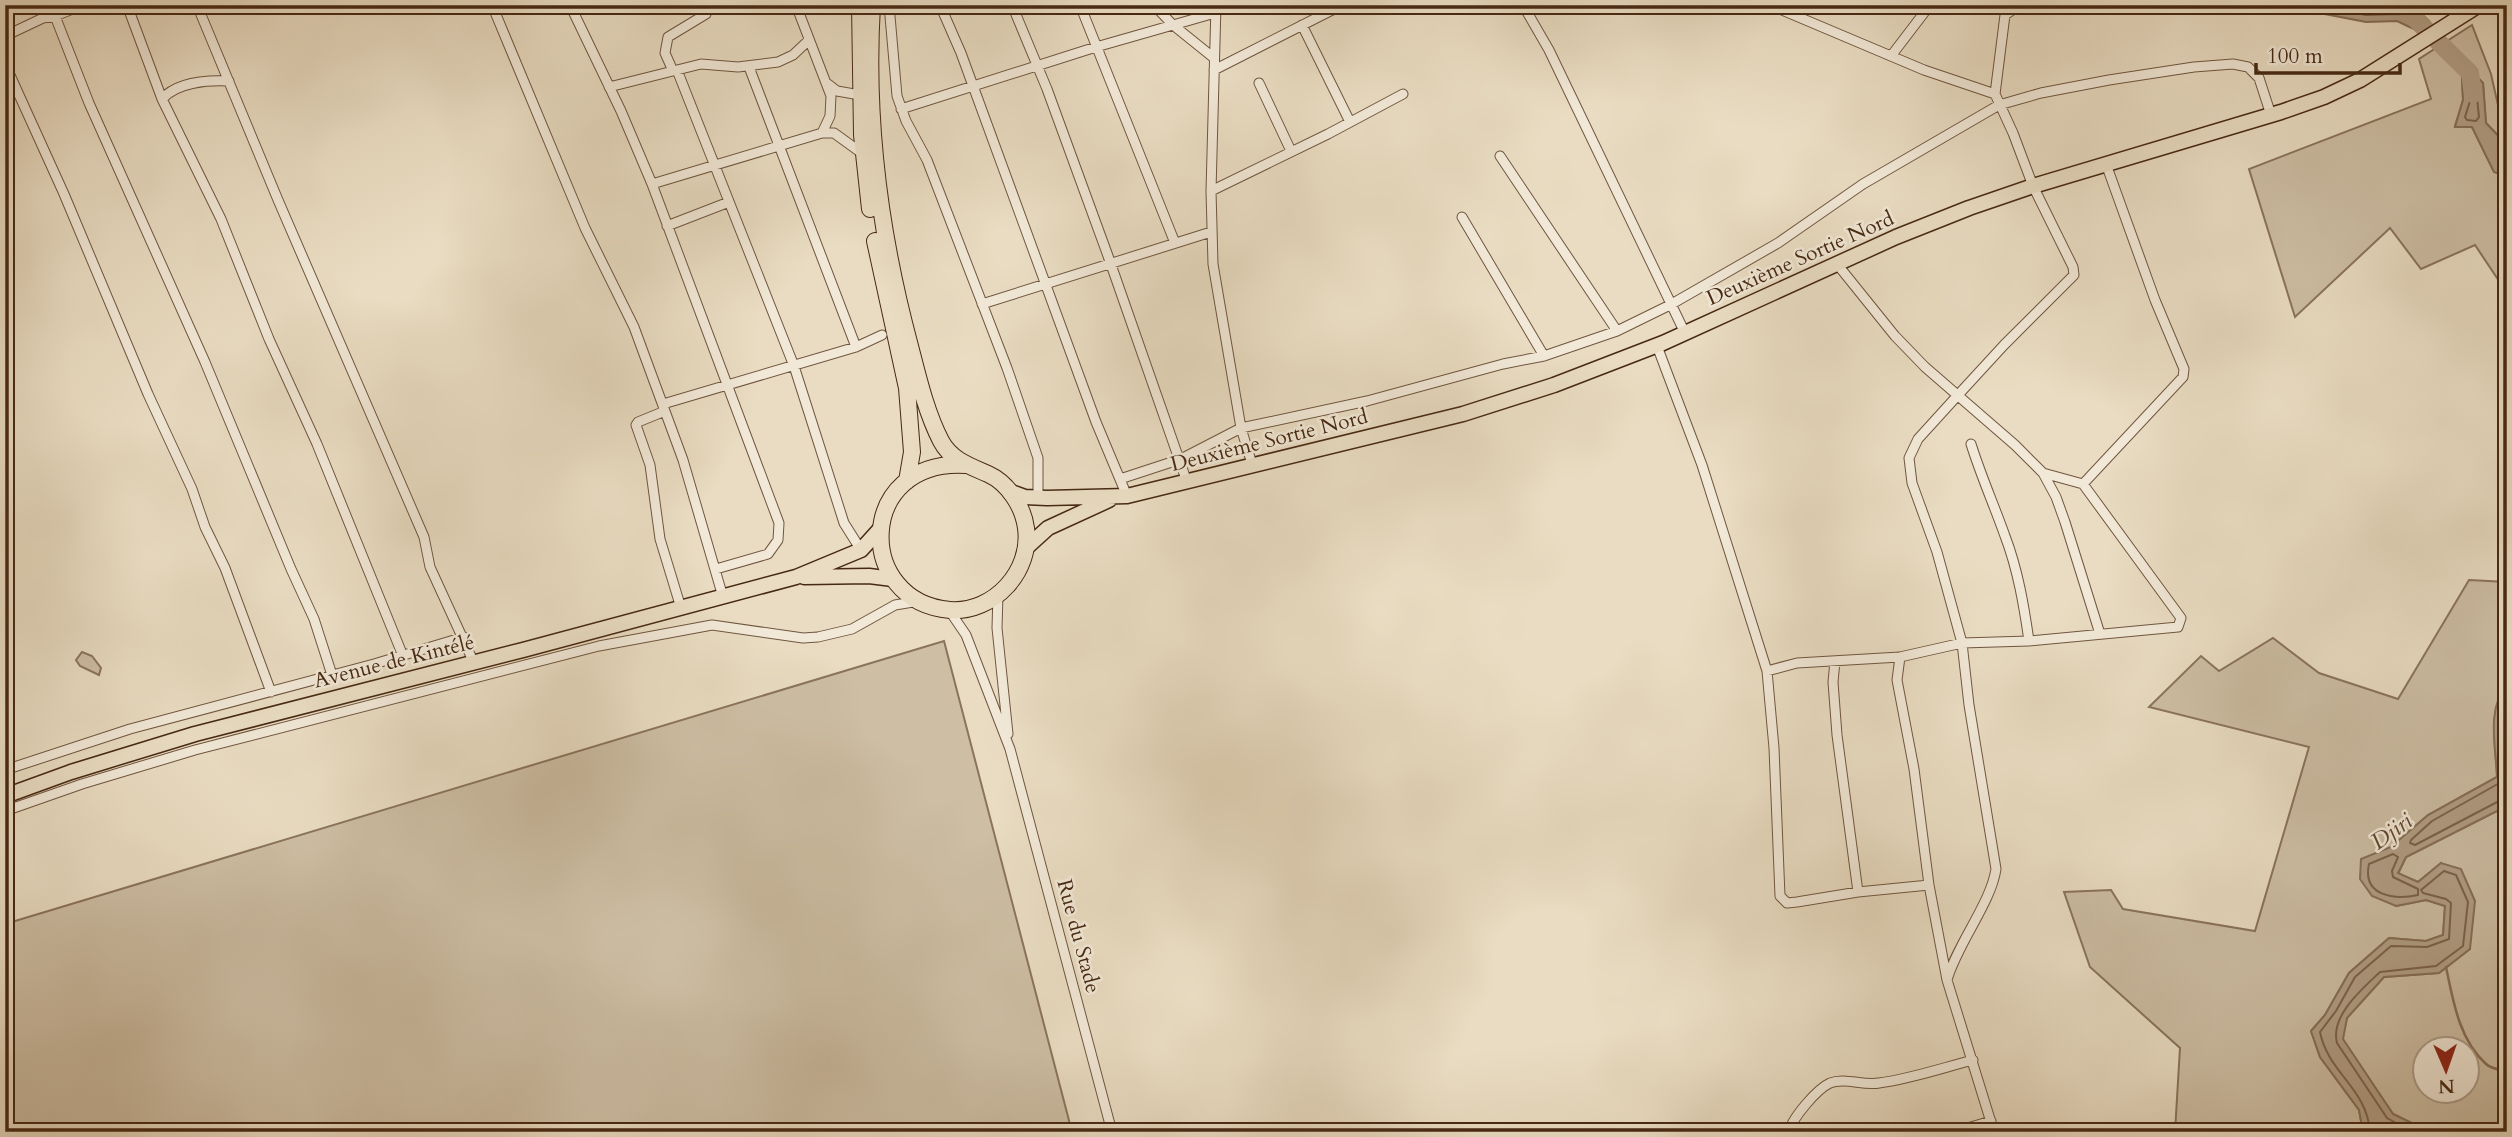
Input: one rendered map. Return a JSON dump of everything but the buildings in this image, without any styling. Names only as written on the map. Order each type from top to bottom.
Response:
[{"type":"highway","points":[[860,5],[863,154],[878,259],[907,388],[912,452],[907,481]]},
{"type":"highway","points":[[872,5],[874,150],[883,228],[918,376],[942,443],[966,465],[991,475],[1011,492],[1024,519],[1026,548],[1021,566],[1011,582],[998,595],[983,604],[967,609],[949,610],[919,601],[893,579],[880,547],[880,529],[889,503],[907,481],[934,467],[966,465]]},
{"type":"main road","name":"Deuxième Sortie Nord","points":[[1026,548],[1048,527],[1122,496],[1475,410],[1657,346],[1932,222],[2033,186],[2271,115],[2346,88],[2479,5]]},
{"type":"main road","name":"Deuxième Sortie Nord","points":[[1011,492],[1038,498],[1122,496]]},
{"type":"main road","name":"Avenue de Kintélé","points":[[5,796],[71,772],[195,734],[796,577],[861,550],[880,529]]},
{"type":"main road","name":"Avenue de Kintélé","points":[[796,577],[869,576],[893,579]]},
{"type":"street","points":[[5,36],[43,18],[83,5]]},
{"type":"street","points":[[127,5],[162,99],[221,219],[269,339],[317,443],[403,656]]},
{"type":"street","points":[[197,5],[424,537],[430,567],[474,663]]},
{"type":"street","points":[[492,5],[585,228],[634,327],[664,408],[723,597]]},
{"type":"street","points":[[570,5],[652,184],[779,523],[778,540],[768,554],[716,569]]},
{"type":"street","points":[[710,5],[706,14],[668,37],[665,49],[794,366],[845,523],[861,550]]},
{"type":"street","points":[[796,5],[828,85],[830,116],[822,133]]},
{"type":"street","points":[[889,5],[897,96],[927,160],[1036,452],[1040,476],[1038,498]]},
{"type":"street","points":[[940,5],[1047,285],[1096,422],[1120,479],[1122,496]]},
{"type":"street","points":[[1012,5],[1111,264],[1187,482]]},
{"type":"street","points":[[1080,5],[1175,243]]},
{"type":"street","points":[[1154,5],[1173,25],[1214,58]]},
{"type":"street","points":[[1214,70],[1342,5]]},
{"type":"street","points":[[1522,5],[1549,50],[1685,333]]},
{"type":"street","points":[[1770,5],[1891,56],[1995,94]]},
{"type":"street","points":[[1891,56],[1930,5]]},
{"type":"street","points":[[1947,980],[1992,884],[1996,869],[1969,705],[1962,643],[1937,552],[1912,483],[1909,458],[1918,439],[2074,275],[2073,267],[2033,186],[1995,94],[2005,15],[2020,5]]},
{"type":"street","points":[[901,109],[1173,25],[1215,9],[1211,191],[1213,264],[1241,428],[1252,464]]},
{"type":"street","points":[[55,16],[80,82],[205,362],[314,620],[332,675]]},
{"type":"street","points":[[1302,25],[1350,122]]},
{"type":"street","points":[[609,87],[708,63],[749,66],[786,59],[809,40]]},
{"type":"street","points":[[5,64],[65,194],[148,394],[192,489],[205,527],[240,606],[271,692]]},
{"type":"street","points":[[1120,479],[1181,459],[1241,428],[1367,401],[1503,364],[1544,356],[1617,331],[1670,305],[1778,243],[1863,184],[1999,105],[2042,93],[2109,80],[2233,64],[2248,67],[2259,78],[2271,115]]},
{"type":"street","points":[[749,66],[778,147],[790,171],[816,248],[856,347]]},
{"type":"street","points":[[162,99],[174,89],[192,84],[214,80],[229,81]]},
{"type":"street","points":[[1259,83],[1291,151]]},
{"type":"street","points":[[828,85],[837,91],[860,95]]},
{"type":"street","points":[[1211,191],[1403,94]]},
{"type":"street","points":[[652,184],[822,133],[834,133],[863,154]]},
{"type":"street","points":[[1500,156],[1617,331]]},
{"type":"street","points":[[2083,484],[2183,377],[2184,369],[2155,300],[2106,164]]},
{"type":"street","points":[[667,226],[729,202]]},
{"type":"street","points":[[1462,217],[1544,356]]},
{"type":"street","points":[[982,304],[1211,232]]},
{"type":"street","points":[[1837,264],[1895,336],[1925,367],[2015,445],[2043,473],[2056,497],[2100,634]]},
{"type":"street","points":[[681,608],[660,540],[650,465],[636,425],[664,408],[728,384],[856,347],[882,335]]},
{"type":"street","points":[[1657,346],[1702,465],[1767,671],[1774,748],[1780,896],[1787,903],[1929,885]]},
{"type":"street","points":[[1971,444],[2016,569],[2024,600],[2029,641]]},
{"type":"street","points":[[1767,671],[1797,663],[1900,657],[1962,643],[2029,641],[2178,627],[2180,618],[2083,484],[2043,473]]},
{"type":"street","name":"Rue du Stade","points":[[998,595],[1000,677],[1010,749]]},
{"type":"street","points":[[5,811],[82,784],[195,750],[599,646],[712,625],[818,638],[852,629],[895,606],[919,601]]},
{"type":"street","name":"Rue du Stade","points":[[949,610],[966,635],[1010,749],[1112,1132]]},
{"type":"street","points":[[5,770],[130,729],[403,656],[464,637]]},
{"type":"street","points":[[1900,657],[1898,680],[1914,769],[1929,885],[1947,980],[1994,1132]]},
{"type":"street","points":[[1835,661],[1833,682],[1837,736],[1858,892]]},
{"type":"street","points":[[1789,1132],[1791,1122],[1799,1112],[1829,1084],[1845,1081],[1878,1084],[1973,1060]]},
{"type":"street","points":[[1954,1132],[1992,1121]]},
{"type":"shaded area","points":[[2472,25],[2491,74],[2507,145],[2486,123],[2483,83],[2462,78],[2463,100],[2455,126],[2472,127],[2494,172],[2507,176],[2507,293],[2475,245],[2421,269],[2390,228],[2295,317],[2249,169],[2431,99],[2419,59]]},
{"type":"shaded area","points":[[2469,580],[2507,582],[2507,685],[2497,705],[2494,729],[2497,777],[2428,815],[2391,847],[2396,906],[2426,900],[2445,906],[2443,935],[2426,941],[2389,938],[2349,973],[2325,1015],[2311,1031],[2320,1057],[2359,1110],[2363,1132],[2175,1132],[2180,1048],[2090,967],[2064,892],[2111,890],[2123,909],[2255,931],[2309,747],[2149,707],[2201,656],[2219,671],[2273,638],[2319,673],[2398,699]]},
{"type":"shaded area","points":[[944,641],[1072,1132],[5,1132],[5,924]]},
{"type":"shaded area","points":[[82,652],[92,656],[101,668],[99,675],[80,666],[76,660]]},
{"type":"shaded area","points":[[2507,802],[2507,1132],[2412,1132],[2415,1125],[2393,1114],[2342,1039],[2347,1018],[2384,977],[2439,973],[2470,949],[2441,863],[2418,882],[2398,874],[2406,857],[2503,808]]},
{"type":"water","points":[[2124,5],[2248,5],[2231,13],[2147,13]]},
{"type":"water","points":[[2267,5],[2412,5],[2429,21],[2416,30],[2397,21],[2366,22]]},
{"type":"water","points":[[2471,70],[2483,83],[2486,123],[2507,145],[2507,176],[2494,172],[2472,127],[2455,127],[2463,100],[2462,78]]},
{"type":"water","points":[[2507,685],[2507,802],[2503,808],[2406,857],[2398,873],[2418,882],[2441,863],[2461,869],[2475,901],[2470,949],[2439,973],[2384,977],[2347,1018],[2343,1039],[2393,1114],[2416,1125],[2412,1132],[2363,1132],[2359,1110],[2320,1057],[2311,1031],[2325,1015],[2349,973],[2389,938],[2426,941],[2443,935],[2445,906],[2426,900],[2396,906],[2372,896],[2360,879],[2361,859],[2391,847],[2428,815],[2497,777],[2494,717],[2500,695]]},
{"type":"waterway","name":"Djiri","points":[[2401,5],[2470,73],[2473,94]]},
{"type":"waterway","points":[[2446,967],[2458,1019],[2469,1043],[2488,1066],[2507,1071]]}]
